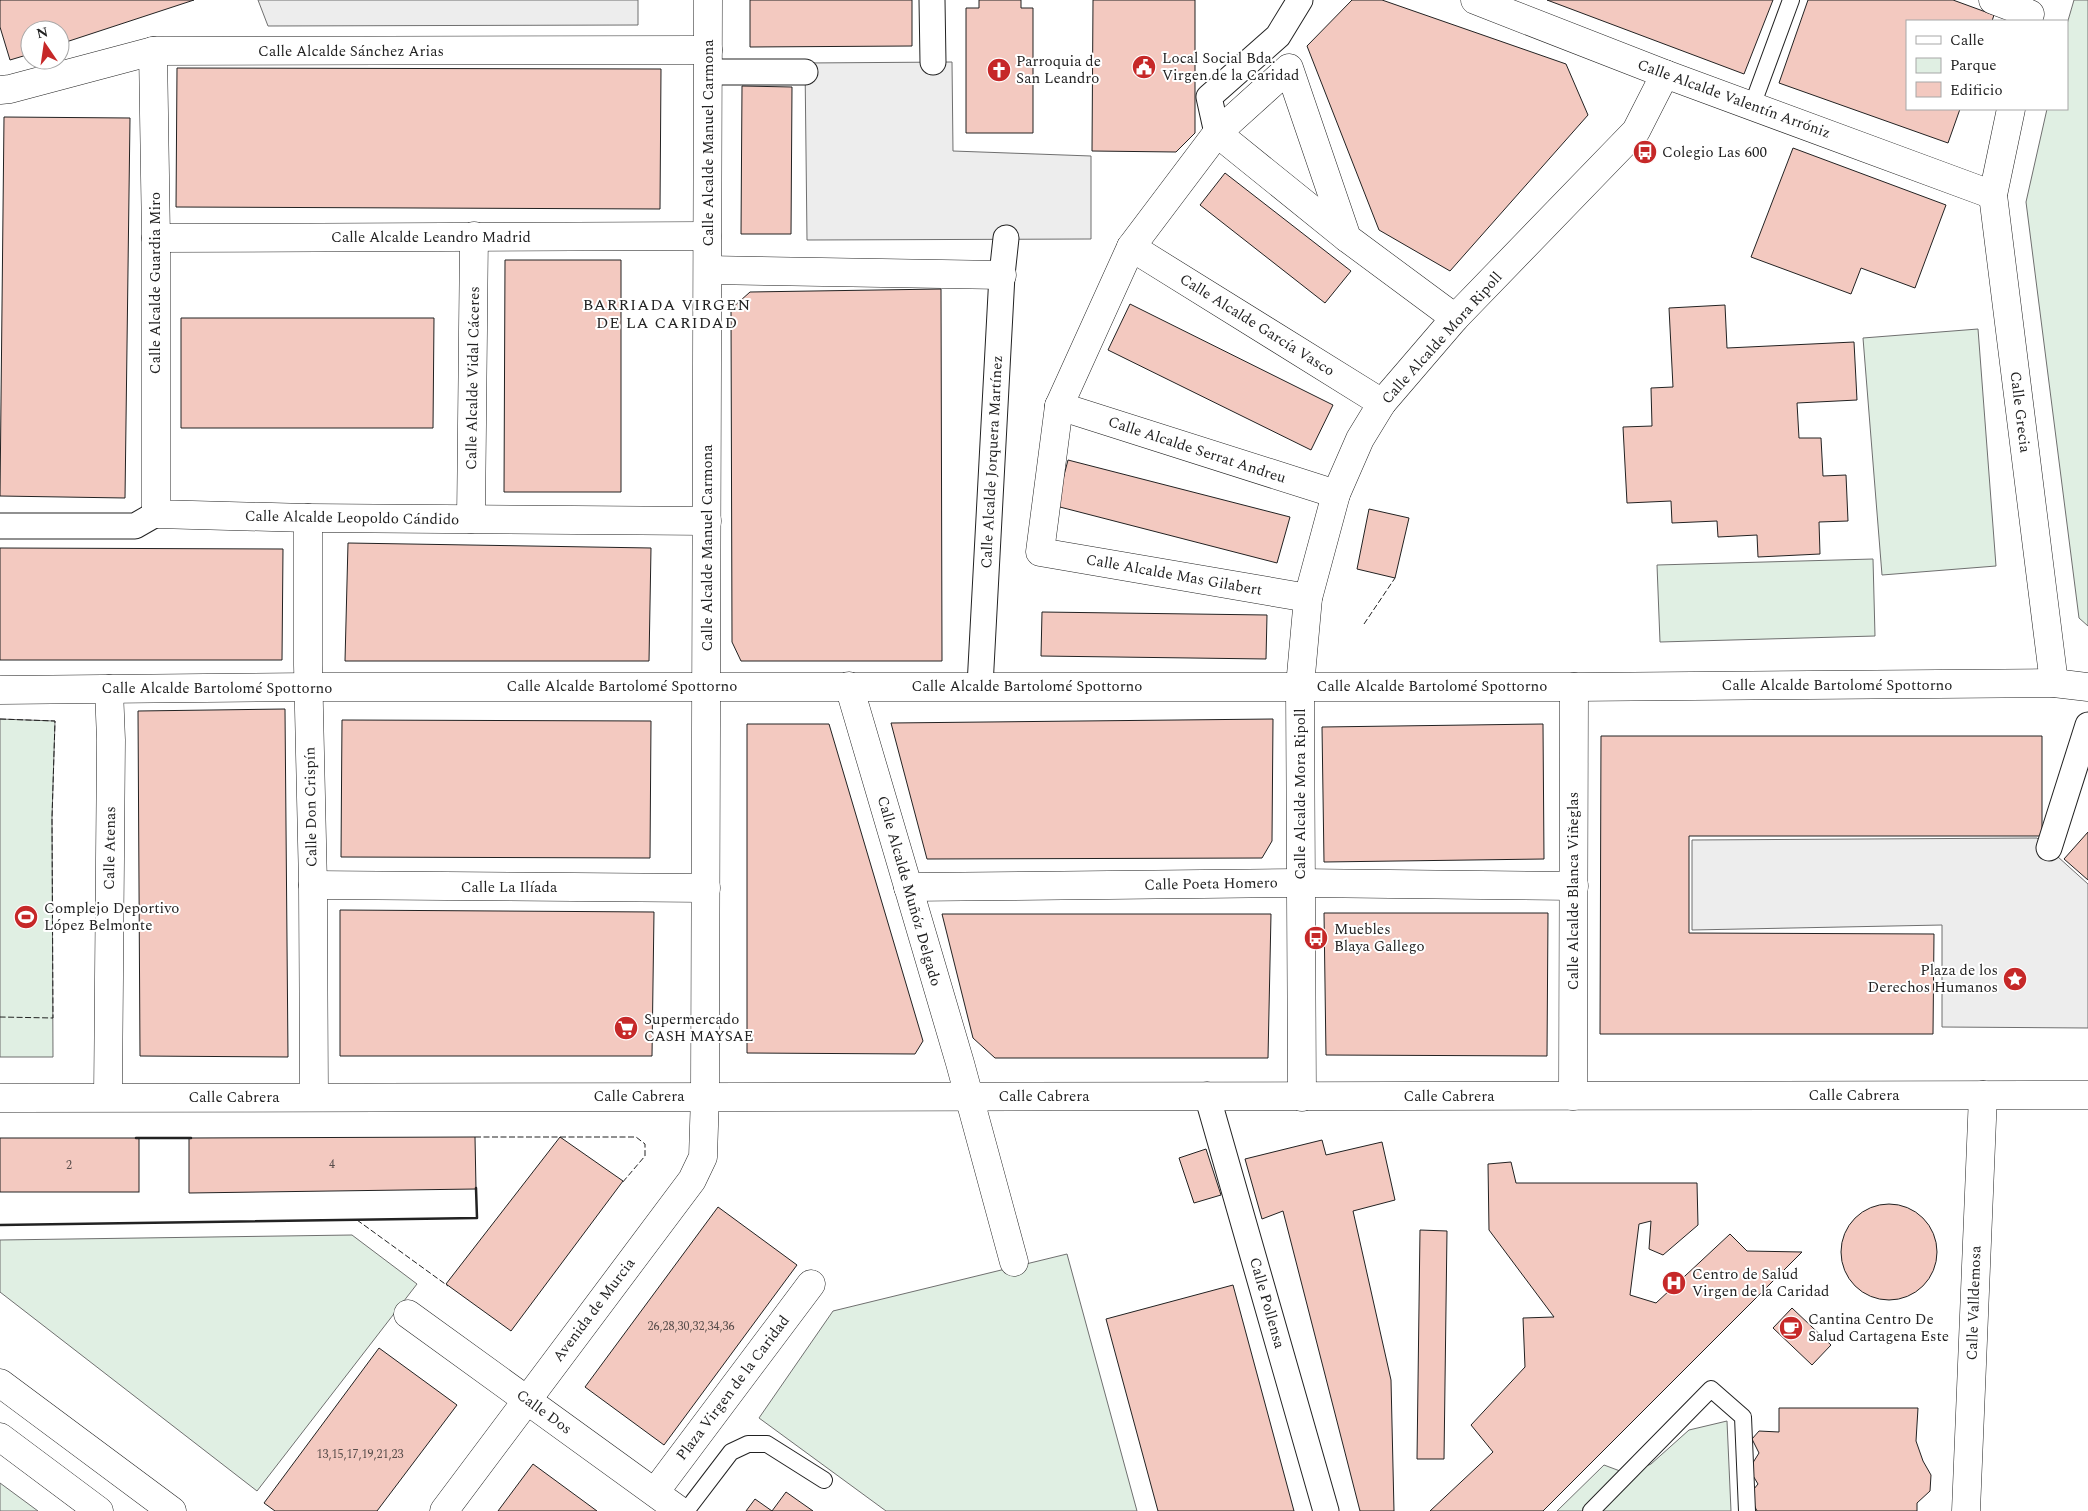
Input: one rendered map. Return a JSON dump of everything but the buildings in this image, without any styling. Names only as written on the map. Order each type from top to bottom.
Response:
[{"type":"street","name":"Calle Alcalde Manuel Carmona","points":[[705,1095],[708,0]]},
{"type":"street","points":[[932,0],[932,62]]},
{"type":"street","points":[[1300,0],[1278,36],[1208,96],[1217,133],[1347,238],[1455,318]]},
{"type":"street","name":"Calle Alcalde Valentín Arróniz","points":[[1475,0],[1665,74],[1993,195]]},
{"type":"street","points":[[1993,0],[2032,12]]},
{"type":"street","name":"Calle Alcalde Sánchez Arias","points":[[0,90],[10,89],[152,51],[708,61]]},
{"type":"street","name":"Calle Alcalde Guardia Miro","points":[[152,51],[156,238],[156,514]]},
{"type":"street","points":[[708,61],[805,72]]},
{"type":"street","points":[[1059,406],[1132,247],[1217,133],[1289,68],[1347,238]]},
{"type":"street","name":"Calle Alcalde Mora Ripoll","points":[[1302,1097],[1300,686],[1308,598],[1336,494],[1360,439],[1382,404],[1455,318],[1636,131],[1665,74]]},
{"type":"street","name":"Calle Grecia","points":[[2011,110],[1993,195],[2054,683]]},
{"type":"street","name":"Calle Alcalde Vidal Cáceres","points":[[472,519],[474,236]]},
{"type":"street","name":"Calle Alcalde Leandro Madrid","points":[[156,238],[707,236]]},
{"type":"street","name":"Calle Alcalde Jorquera Martínez","points":[[980,686],[1002,274],[1006,238]]},
{"type":"street","name":"Calle Alcalde García Vasco","points":[[1132,247],[1382,404]]},
{"type":"street","points":[[708,270],[1002,274]]},
{"type":"street","name":"Calle Alcalde Serrat Andreu","points":[[1059,406],[1336,494]]},
{"type":"street","name":"Calle Alcalde Mas Gilabert","points":[[1059,406],[1040,552],[1308,598]]},
{"type":"street","points":[[0,526],[135,526],[156,514]]},
{"type":"street","name":"Calle Alcalde Leopoldo Cándido","points":[[156,514],[308,518],[707,521]]},
{"type":"street","name":"Calle Don Crispín","points":[[308,518],[309,686],[314,885],[314,1096]]},
{"type":"street","points":[[2054,683],[2088,687]]},
{"type":"street","name":"Calle Alcalde Bartolomé Spottorno","points":[[0,690],[309,686],[1574,687],[2054,683]]},
{"type":"street","name":"Calle Alcalde Muñóz Delgado","points":[[849,686],[969,1096],[1014,1262]]},
{"type":"street","name":"Calle Alcalde Blanca Viñeglas","points":[[1573,1096],[1574,687]]},
{"type":"street","name":"Calle Atenas","points":[[108,1097],[111,740],[109,688]]},
{"type":"street","points":[[2049,848],[2088,725]]},
{"type":"street","name":"Calle Poeta Homero","points":[[908,887],[1300,883],[1574,886]]},
{"type":"street","name":"Calle La Ilíada","points":[[314,885],[706,888]]},
{"type":"street","name":"Calle Cabrera","points":[[0,1098],[705,1095],[1207,1095],[1302,1097],[2088,1095]]},
{"type":"street","name":"Avenida de Murcia","points":[[444,1511],[526,1399],[692,1180],[704,1157],[705,1095]]},
{"type":"street","name":"Calle Pollensa","points":[[1207,1095],[1326,1511]]},
{"type":"street","name":"Calle Valldemosa","points":[[1966,1511],[1983,1095]]},
{"type":"street","name":"Plaza Virgen de la Caridad","points":[[655,1492],[811,1284]]},
{"type":"street","name":"Calle Dos","points":[[408,1314],[680,1511]]},
{"type":"street","points":[[0,1383],[172,1511]]},
{"type":"street","points":[[0,1437],[99,1511]]},
{"type":"lane","points":[[1752,106],[1791,0]]},
{"type":"lane","points":[[1591,1511],[1711,1389],[1743,1417],[1747,1511]]},
{"type":"lane","points":[[686,1511],[731,1452],[748,1444],[767,1444],[824,1480]]},
{"type":"green space","points":[[2074,0],[2088,0],[2088,626],[2079,618],[2026,202],[2047,110],[2068,110],[2068,21]]},
{"type":"green space","points":[[1978,329],[1996,566],[1882,575],[1863,338]]},
{"type":"green space","points":[[1873,559],[1875,636],[1660,642],[1657,565]]},
{"type":"green space","points":[[0,719],[55,721],[52,818],[53,1057],[0,1057]]},
{"type":"green space","points":[[352,1235],[417,1284],[257,1491],[0,1292],[0,1240]]},
{"type":"green space","points":[[1067,1254],[1137,1511],[886,1511],[759,1418],[833,1311]]},
{"type":"green space","points":[[1727,1421],[1731,1511],[1557,1511],[1604,1465],[1628,1474],[1651,1464],[1689,1430]]},
{"type":"green space","points":[[0,1483],[38,1511],[0,1511]]},
{"type":"shaded area","points":[[258,0],[638,0],[638,25],[268,26]]},
{"type":"shaded area","points":[[952,62],[953,151],[1091,156],[1091,239],[807,240],[805,63]]},
{"type":"shaded area","name":"Plaza de los Derechos Humanos","points":[[2037,838],[2088,884],[2088,1028],[1942,1027],[1942,925],[1692,930],[1692,840]]},
{"type":"fence","points":[[1364,624],[1395,578]]},
{"type":"fence","points":[[0,719],[55,721],[52,818],[53,1018],[0,1017]]},
{"type":"fence","points":[[475,1137],[636,1137],[645,1144],[645,1156],[622,1183]]},
{"type":"fence","points":[[357,1220],[448,1286]]},
{"type":"wall","points":[[136,1138],[191,1138]]},
{"type":"wall","points":[[0,1225],[477,1218],[476,1188]]},
{"type":"place","name":"Local Social Bda. Virgen de la Caridad","points":[[1144,67]]},
{"type":"place","name":"Parroquia de San Leandro","points":[[999,70]]},
{"type":"place","name":"Colegio Las 600","points":[[1645,152]]},
{"type":"place","name":"Complejo Deportivo López Belmonte","points":[[26,917]]},
{"type":"place","name":"Muebles Blaya Gallego","points":[[1316,938]]},
{"type":"place","name":"Plaza de los Derechos Humanos","points":[[2015,979]]},
{"type":"place","name":"Supermercado CASH MAYSAE","points":[[626,1028]]},
{"type":"place","name":"Centro de Salud Virgen de la Caridad","points":[[1674,1283]]},
{"type":"place","name":"Cantina Centro De Salud Cartagena Este","points":[[1791,1328]]},
{"type":"district","name":"BARRIADA VIRGEN DE LA CARIDAD","points":[[667,314]]}]
